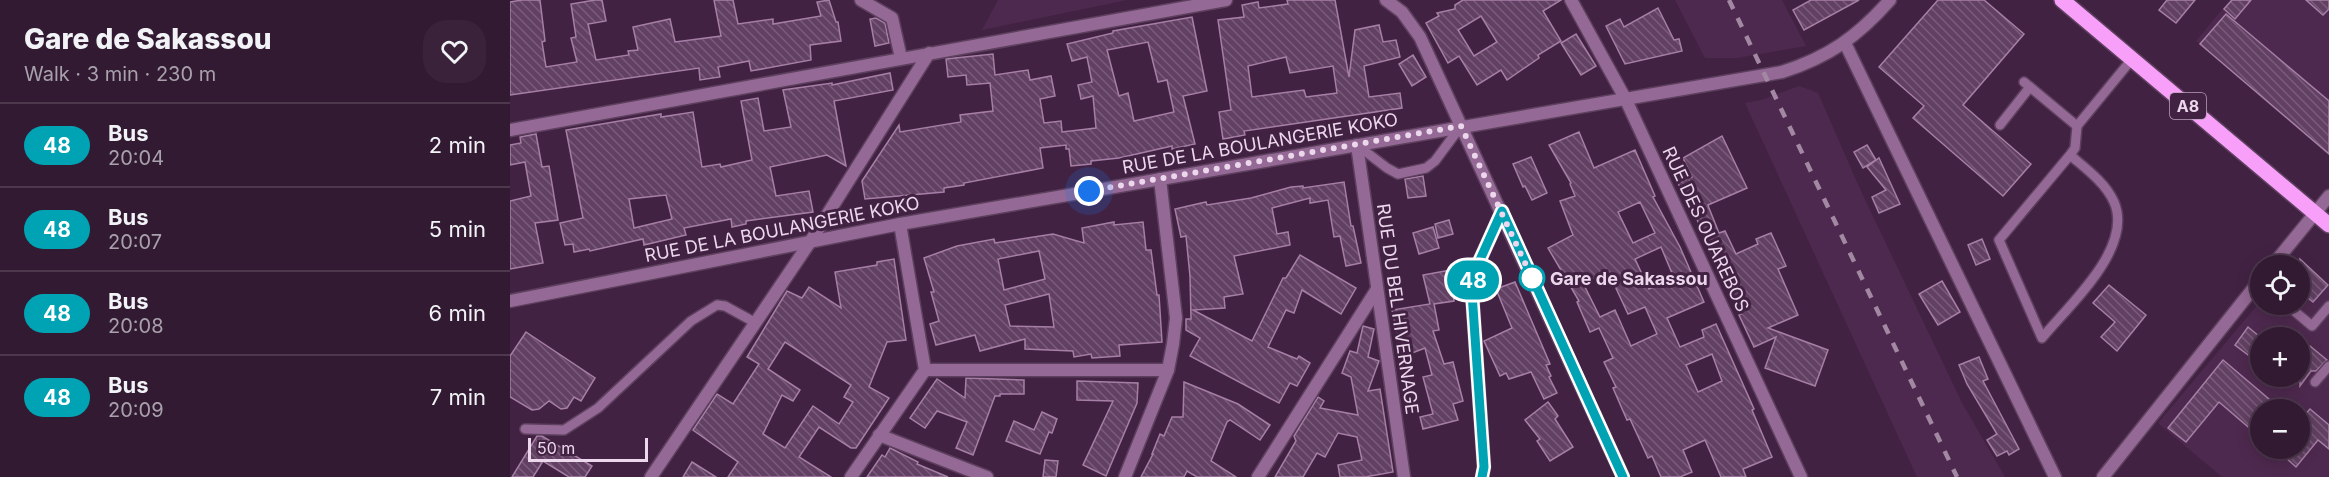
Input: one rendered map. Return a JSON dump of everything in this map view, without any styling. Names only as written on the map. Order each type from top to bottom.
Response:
[{"type":"main road","name":"A8","points":[[2062,0],[2329,225]]},
{"type":"street","points":[[861,0],[892,18],[901,58]]},
{"type":"street","points":[[510,130],[1226,0]]},
{"type":"street","points":[[1386,0],[1402,12],[1420,37],[1623,477]]},
{"type":"street","name":"RUE DES OUAREBOS","points":[[1571,0],[1626,100],[1801,477]]},
{"type":"street","name":"RUE DE LA BOULANGERIE KOKO","points":[[510,301],[900,224],[1782,72],[1812,62],[1845,43],[1872,21],[1890,0]]},
{"type":"street","points":[[1845,43],[2055,477]]},
{"type":"street","points":[[651,477],[810,242],[930,53]]},
{"type":"street","name":"RUE DU BEL HIVERNAGE","points":[[1357,145],[1404,477]]},
{"type":"street","points":[[1125,477],[1168,370],[1176,318],[1160,179]]},
{"type":"street","points":[[2281,255],[2329,196]]},
{"type":"street","points":[[1482,477],[1484,467],[1472,293],[1474,273],[1502,211]]},
{"type":"street","points":[[851,477],[925,370],[900,224]]},
{"type":"street","points":[[1258,477],[1377,289]]},
{"type":"street","points":[[2103,477],[2250,293]]},
{"type":"street","points":[[925,370],[1168,370]]},
{"type":"street","points":[[879,435],[987,477]]},
{"type":"lane","points":[[2070,155],[2100,182],[2114,202],[2117,218],[2116,239],[2106,262],[2042,338],[1999,240],[2070,155],[2075,148],[2077,126],[2132,59]]},
{"type":"lane","points":[[2000,124],[2027,85],[2077,126]]},
{"type":"lane","points":[[1357,145],[1398,174],[1426,168],[1435,161],[1461,126]]},
{"type":"lane","points":[[525,429],[564,430],[598,408],[691,321],[717,305],[725,306],[756,323]]},
{"type":"lane","points":[[2299,315],[2312,326],[2329,306]]},
{"type":"lane","points":[[2315,382],[2329,366]]},
{"type":"shaded area","points":[[998,0],[1127,0],[982,30]]},
{"type":"shaded area","points":[[1675,0],[1782,0],[1806,46],[1737,58],[1705,58]]},
{"type":"shaded area","points":[[2230,0],[2329,0],[2329,154],[2196,41]]},
{"type":"shaded area","points":[[1799,86],[1818,93],[1860,189],[1962,403],[2005,477],[1917,477],[1745,103],[1761,100]]},
{"type":"shaded area","points":[[2310,269],[2329,286],[2329,477],[2222,477],[2158,423],[2250,314],[2310,315]]},
{"type":"building","points":[[540,0],[546,67],[577,62],[571,38],[576,37],[571,4],[595,0],[602,0],[606,21],[588,24],[596,60],[629,55],[628,51],[638,50],[633,27],[670,19],[675,42],[721,36],[714,0],[733,0],[738,24],[773,19],[773,24],[821,16],[817,2],[829,0],[836,22],[838,22],[841,41],[810,45],[811,60],[751,71],[749,61],[718,67],[720,77],[700,80],[699,68],[510,95],[510,2]]},
{"type":"building","points":[[1287,0],[1335,0],[1349,77],[1355,30],[1379,25],[1383,42],[1396,40],[1400,57],[1364,66],[1369,97],[1400,93],[1402,108],[1244,131],[1245,135],[1223,139],[1219,112],[1231,110],[1218,20],[1244,17],[1242,5],[1258,2],[1259,8],[1288,4]],"holes":[[[1286,57],[1290,73],[1333,66],[1337,93],[1306,97],[1304,90],[1252,97],[1248,66]]]},
{"type":"building","points":[[1463,0],[1561,0],[1543,11],[1561,41],[1538,55],[1539,58],[1507,80],[1501,70],[1477,85],[1459,56],[1448,63],[1426,23],[1439,16],[1437,13],[1455,9],[1455,5]],"holes":[[[1481,16],[1497,42],[1474,56],[1458,30]]]},
{"type":"building","points":[[1811,0],[1859,0],[1804,30],[1793,10]]},
{"type":"building","points":[[1938,0],[1984,0],[2024,34],[1963,105],[2031,164],[2003,196],[1913,118],[1924,106],[1879,67]]},
{"type":"building","points":[[2167,0],[2195,0],[2176,23],[2159,10]]},
{"type":"building","points":[[2232,0],[2251,0],[2235,19],[2224,9]]},
{"type":"building","points":[[2306,0],[2329,0],[2329,9],[2323,15]]},
{"type":"building","points":[[1658,8],[1674,40],[1679,39],[1682,51],[1625,64],[1606,26],[1620,19],[1624,27]]},
{"type":"building","points":[[2226,14],[2329,101],[2329,154],[2200,44]]},
{"type":"building","points":[[1192,17],[1207,91],[1183,96],[1195,144],[1172,149],[1172,146],[1119,158],[1091,161],[1091,164],[1071,166],[1069,149],[1066,149],[1066,145],[1040,148],[1043,168],[964,183],[964,185],[944,188],[944,192],[865,199],[862,181],[899,125],[900,132],[961,122],[960,115],[993,111],[990,83],[967,85],[966,75],[948,77],[946,59],[993,54],[995,75],[1028,70],[1030,80],[1051,76],[1055,96],[1040,99],[1044,123],[1061,121],[1062,132],[1096,128],[1093,96],[1081,99],[1078,85],[1092,82],[1087,57],[1072,61],[1067,44],[1113,33],[1113,31]],"holes":[[[1148,42],[1158,82],[1167,80],[1174,112],[1134,121],[1128,93],[1119,96],[1107,50]]]},
{"type":"building","points":[[876,18],[885,23],[889,43],[875,46],[870,19]]},
{"type":"building","points":[[1576,34],[1596,66],[1581,75],[1561,43]]},
{"type":"building","points":[[1413,55],[1426,77],[1412,86],[1399,64]]},
{"type":"building","points":[[890,73],[893,90],[834,101],[846,166],[827,155],[770,167],[776,196],[809,191],[813,212],[746,221],[746,224],[732,227],[731,219],[684,228],[686,235],[644,245],[643,239],[590,251],[589,249],[574,252],[573,244],[565,245],[560,223],[583,218],[566,130],[661,114],[661,117],[693,112],[702,167],[720,164],[721,167],[752,160],[741,101],[758,98],[764,131],[791,127],[783,90],[832,83],[832,85]],"holes":[[[666,195],[672,219],[634,228],[629,199]]]},
{"type":"building","points":[[1579,132],[1594,168],[1635,150],[1655,196],[1653,197],[1680,247],[1704,302],[1667,318],[1680,347],[1704,337],[1702,330],[1716,324],[1754,409],[1752,410],[1772,457],[1743,469],[1746,477],[1721,477],[1705,440],[1683,450],[1692,472],[1680,477],[1661,477],[1652,456],[1648,458],[1613,388],[1616,387],[1604,362],[1613,358],[1599,328],[1590,332],[1577,302],[1579,301],[1548,248],[1573,235],[1560,201],[1575,196],[1571,183],[1549,145]],"holes":[[[1640,202],[1655,233],[1633,243],[1618,212]],[[1661,247],[1674,278],[1649,289],[1635,259]],[[1608,271],[1628,314],[1645,307],[1657,334],[1631,346],[1615,310],[1600,317],[1583,283]],[[1712,354],[1722,381],[1698,392],[1686,365]]]},
{"type":"building","points":[[536,134],[542,167],[549,166],[558,220],[535,223],[543,263],[510,269],[510,201],[531,196],[525,162],[510,165],[510,145],[521,143],[520,137]]},
{"type":"building","points":[[1722,136],[1747,188],[1708,205],[1709,208],[1719,233],[1725,231],[1736,254],[1758,244],[1756,239],[1771,233],[1786,266],[1778,269],[1798,315],[1768,328],[1828,350],[1815,386],[1765,368],[1776,337],[1754,347],[1695,214],[1693,215],[1678,183],[1692,177],[1683,158]]},
{"type":"building","points":[[1867,145],[1876,160],[1863,168],[1854,152]]},
{"type":"building","points":[[1531,157],[1547,193],[1532,200],[1525,186],[1523,187],[1513,164]]},
{"type":"building","points":[[1879,158],[1900,204],[1879,213],[1872,197],[1886,190],[1867,167]]},
{"type":"building","points":[[1423,176],[1426,196],[1408,198],[1405,179]]},
{"type":"building","points":[[1344,182],[1351,226],[1353,226],[1361,263],[1346,266],[1340,236],[1334,237],[1328,200],[1310,203],[1310,198],[1272,208],[1277,234],[1288,232],[1290,245],[1234,256],[1243,294],[1224,297],[1225,308],[1193,310],[1252,341],[1283,278],[1286,278],[1300,255],[1356,288],[1341,314],[1302,290],[1294,313],[1286,310],[1268,347],[1297,359],[1299,356],[1310,363],[1297,386],[1290,383],[1279,403],[1190,356],[1200,338],[1186,330],[1186,319],[1191,319],[1190,276],[1186,236],[1181,237],[1175,209],[1206,202],[1207,205],[1251,198],[1291,187],[1303,186],[1303,188]]},
{"type":"building","points":[[1449,220],[1453,234],[1438,238],[1435,224]]},
{"type":"building","points":[[1114,222],[1114,225],[1143,222],[1146,250],[1151,250],[1157,295],[1159,295],[1162,342],[1119,345],[1120,356],[1092,358],[1091,354],[1074,357],[1073,351],[1025,349],[1025,339],[980,351],[975,335],[936,345],[930,324],[939,321],[931,292],[934,292],[924,258],[957,246],[994,239],[995,243],[1053,234],[1084,243],[1082,228]],"holes":[[[1039,251],[1045,279],[1004,290],[998,259]],[[1049,294],[1054,327],[1010,326],[1005,305]]]},
{"type":"building","points":[[1433,227],[1439,248],[1419,254],[1413,233]]},
{"type":"building","points":[[1982,239],[1990,259],[1976,265],[1968,245]]},
{"type":"building","points":[[894,259],[906,340],[887,342],[869,387],[889,398],[856,448],[851,448],[819,427],[799,457],[831,477],[728,477],[738,462],[693,430],[717,394],[733,404],[759,364],[747,357],[787,291],[802,298],[809,287],[841,308],[835,272],[877,265],[877,262]],"holes":[[[785,342],[851,385],[844,397],[853,402],[839,424],[813,406],[785,448],[763,434],[782,395],[793,401],[800,390],[768,369]]]},
{"type":"building","points":[[2310,268],[2328,285],[2313,302],[2310,300]]},
{"type":"building","points":[[1451,270],[1454,301],[1434,304],[1439,330],[1433,331],[1444,364],[1453,362],[1463,401],[1453,404],[1458,420],[1423,429],[1420,417],[1433,414],[1423,377],[1432,375],[1425,348],[1407,355],[1404,347],[1400,348],[1392,310],[1430,304],[1423,275]]},
{"type":"building","points":[[1942,281],[1960,312],[1938,325],[1919,294]]},
{"type":"building","points":[[1515,282],[1550,364],[1546,365],[1557,393],[1544,399],[1531,372],[1509,379],[1506,373],[1500,376],[1484,341],[1512,328],[1496,289]]},
{"type":"building","points":[[2109,285],[2146,315],[2117,351],[2101,337],[2115,322],[2093,303]]},
{"type":"building","points":[[1363,326],[1374,329],[1368,357],[1379,361],[1368,391],[1380,389],[1393,472],[1365,477],[1340,477],[1338,465],[1362,460],[1357,437],[1338,433],[1325,457],[1317,453],[1303,477],[1275,477],[1296,441],[1294,436],[1318,397],[1324,401],[1320,408],[1358,415],[1351,377],[1342,373],[1350,351],[1357,353]]},
{"type":"building","points":[[2248,327],[2250,329],[2250,356],[2235,345]]},
{"type":"building","points":[[526,332],[595,378],[581,401],[574,397],[567,408],[561,409],[549,401],[539,409],[532,410],[510,397],[510,356]]},
{"type":"building","points":[[2310,346],[2327,360],[2316,371],[2311,371]]},
{"type":"building","points":[[1979,357],[1988,379],[1983,381],[2019,449],[2009,455],[2007,451],[1997,456],[1987,440],[1997,434],[1967,384],[1959,365]]},
{"type":"building","points":[[2223,360],[2250,383],[2250,387],[2255,387],[2269,399],[2250,399],[2250,428],[2219,402],[2186,442],[2168,428]]},
{"type":"building","points":[[966,378],[1024,380],[1024,394],[995,396],[973,455],[956,448],[967,422],[937,411],[925,428],[910,418],[937,379],[965,398]]},
{"type":"building","points":[[1077,381],[1138,383],[1137,403],[1106,476],[1083,465],[1113,401],[1077,400]]},
{"type":"building","points":[[1184,382],[1238,404],[1270,425],[1260,440],[1230,420],[1227,422],[1211,461],[1236,477],[1197,477],[1187,471],[1184,477],[1141,477],[1160,434],[1164,436],[1172,417],[1183,417]]},
{"type":"building","points":[[1548,402],[1558,416],[1555,419],[1573,447],[1550,461],[1537,441],[1540,439],[1525,420]]},
{"type":"building","points":[[2310,409],[2329,425],[2329,449],[2318,440],[2310,450]]},
{"type":"building","points":[[1042,412],[1057,419],[1040,454],[1006,441],[1014,421],[1034,430]]},
{"type":"building","points":[[537,436],[542,436],[592,466],[585,477],[569,477],[543,461],[533,477],[512,477]]},
{"type":"building","points":[[890,448],[918,462],[917,464],[948,477],[867,477],[882,455],[885,457]]},
{"type":"building","points":[[2287,459],[2303,459],[2296,467]]},
{"type":"building","points":[[1045,460],[1058,461],[1056,477],[1043,477]]},
{"type":"building","points":[[692,462],[716,477],[683,477]]},
{"type":"railway","points":[[1729,0],[1957,477]]},
{"type":"bus line","name":"48","points":[[1482,477],[1484,467],[1472,293],[1474,273],[1502,211],[1623,477]]},
{"type":"place","name":"Gare de Sakassou","points":[[1532,278]]},
{"type":"route","points":[[1089,191],[1461,126],[1532,278]]}]
